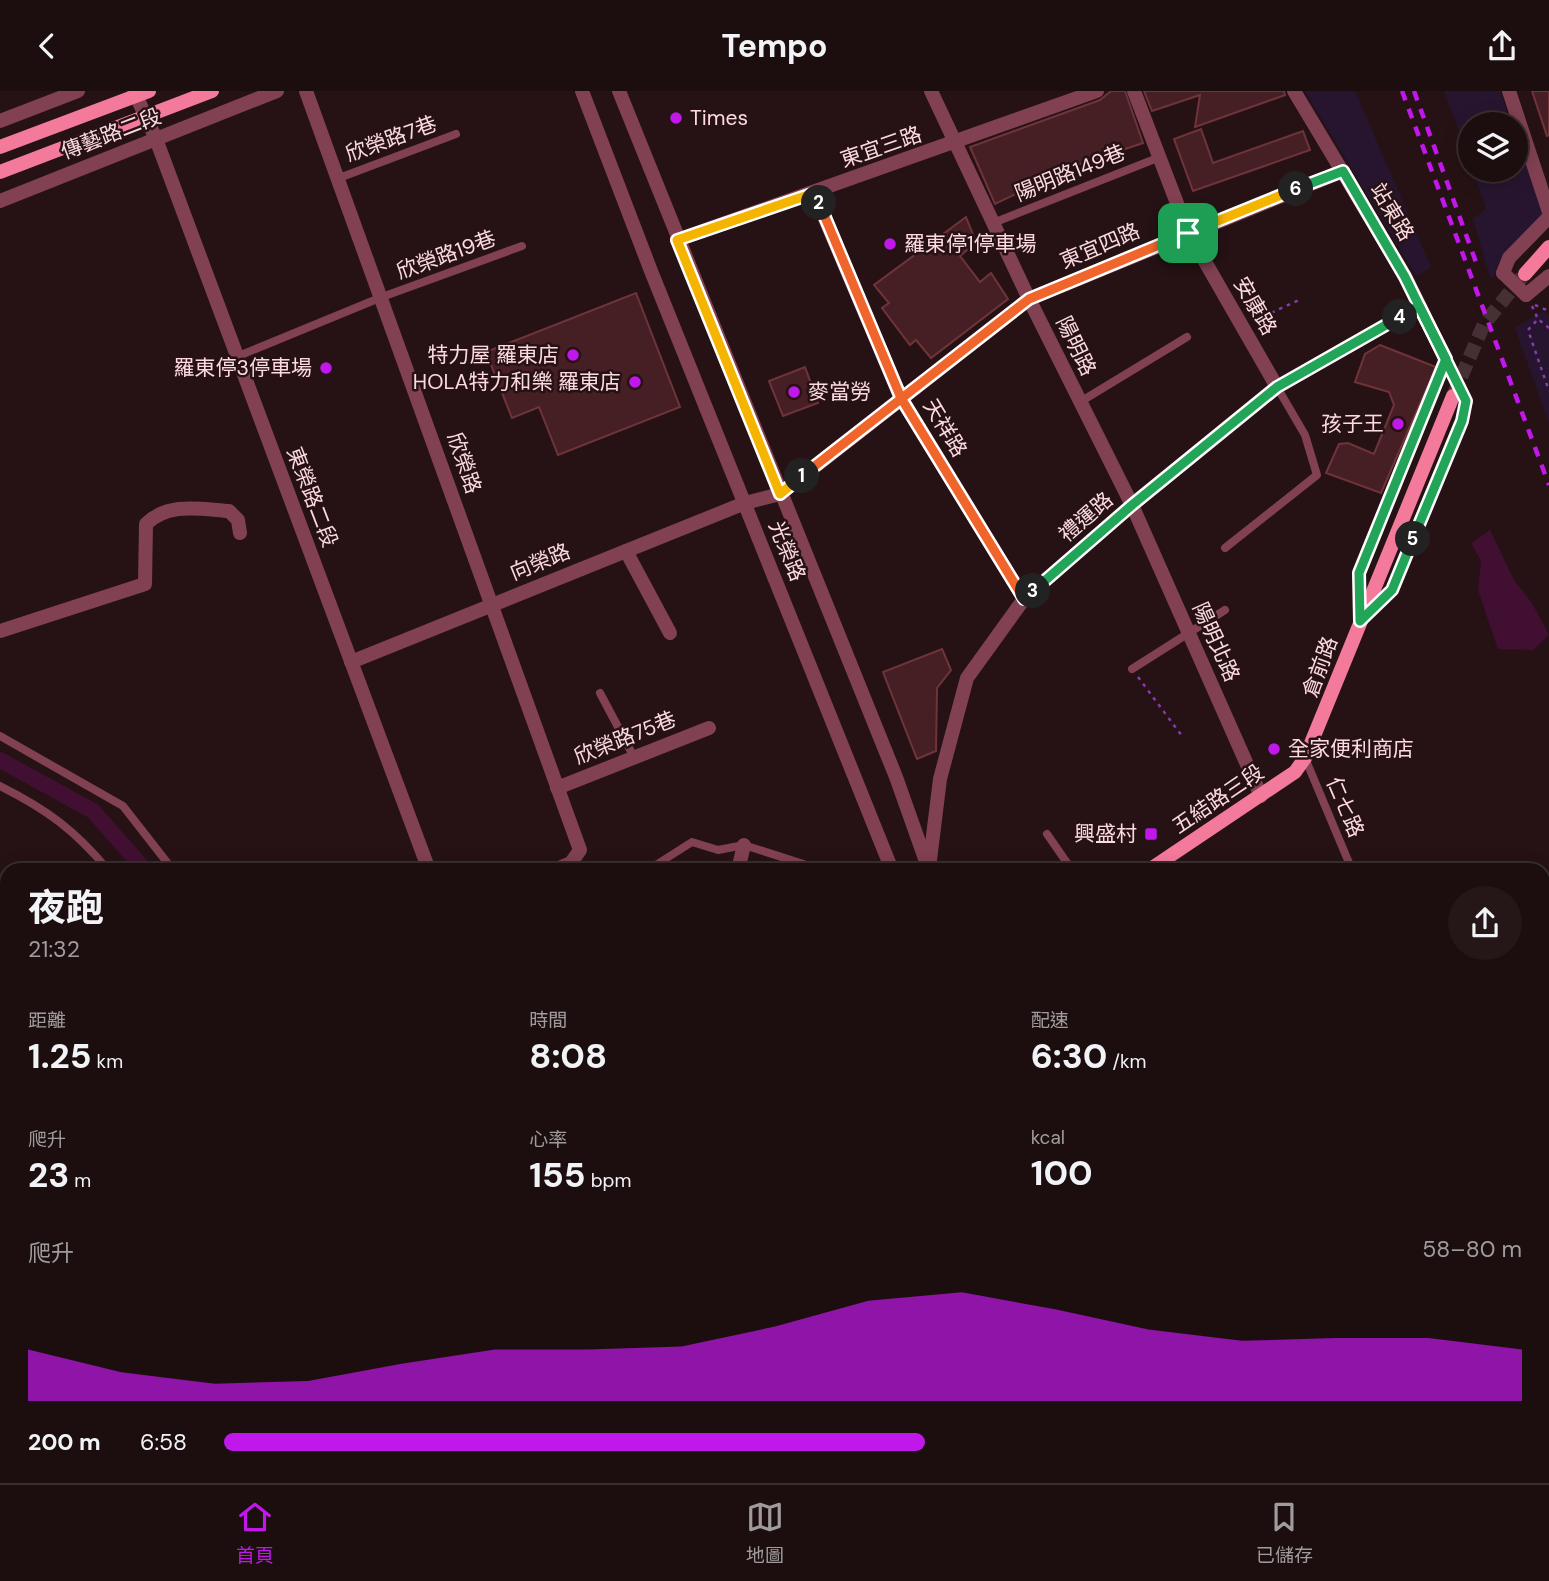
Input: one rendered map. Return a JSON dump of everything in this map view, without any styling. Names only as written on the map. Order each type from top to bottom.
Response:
[{"type":"main road","name":"傳藝路二段","points":[[0,172],[212,91]]},
{"type":"main road","name":"傳藝路二段","points":[[0,147],[140,93]]},
{"type":"main road","points":[[1525,274],[1549,247]]},
{"type":"main road","name":"倉前路","points":[[1305,758],[1314,744],[1360,621],[1453,396]]},
{"type":"main road","name":"五結路三段","points":[[1160,863],[1295,772],[1305,758]]},
{"type":"street","points":[[0,121],[78,91]]},
{"type":"street","name":"傳藝路二段","points":[[0,201],[277,91]]},
{"type":"street","name":"欣榮路","points":[[306,91],[580,851],[571,863]]},
{"type":"street","name":"光榮路","points":[[582,91],[889,863]]},
{"type":"street","name":"光榮路","points":[[619,91],[895,777],[927,863]]},
{"type":"street","name":"陽明路","points":[[931,91],[1029,299],[1132,505]]},
{"type":"street","name":"東宜三路","points":[[677,240],[1097,91]]},
{"type":"street","name":"安康路","points":[[1135,91],[1188,233],[1277,387]]},
{"type":"street","name":"站東路","points":[[1294,91],[1343,171],[1446,359]]},
{"type":"street","points":[[1509,91],[1549,212]]},
{"type":"street","name":"東榮路二段","points":[[140,93],[145,117],[156,139],[426,863]]},
{"type":"street","name":"東宜四路","points":[[780,494],[1029,299],[1343,171]]},
{"type":"street","name":"天祥路","points":[[814,193],[901,398],[1024,599]]},
{"type":"street","points":[[1549,218],[1509,258],[1503,273],[1529,300],[1549,276]]},
{"type":"street","name":"禮運路","points":[[930,863],[940,779],[967,678],[1024,599],[1132,505],[1277,387],[1419,306]]},
{"type":"street","name":"向榮路","points":[[351,662],[745,503],[780,494]]},
{"type":"street","name":"陽明北路","points":[[1132,505],[1261,796]]},
{"type":"street","points":[[0,631],[145,584],[146,524],[156,515],[174,508],[229,511],[238,520],[240,533]]},
{"type":"street","points":[[626,551],[670,633]]},
{"type":"street","name":"欣榮路75巷","points":[[557,788],[709,728]]},
{"type":"street","points":[[740,863],[744,845]]},
{"type":"lane","name":"欣榮路7巷","points":[[339,178],[456,134]]},
{"type":"lane","name":"陽明路149巷","points":[[993,223],[1160,157]]},
{"type":"lane","name":"欣榮路19巷","points":[[236,357],[382,297],[522,246]]},
{"type":"lane","points":[[1080,402],[1187,337]]},
{"type":"lane","points":[[1360,621],[1392,590],[1462,421],[1466,401],[1446,359]]},
{"type":"lane","points":[[1360,621],[1359,573],[1446,359]]},
{"type":"lane","points":[[1225,548],[1317,475],[1305,435],[1277,387]]},
{"type":"lane","points":[[1132,669],[1226,610]]},
{"type":"lane","points":[[600,693],[634,757]]},
{"type":"lane","points":[[0,736],[123,806],[168,863]]},
{"type":"lane","name":"仁七路","points":[[1305,758],[1349,863]]},
{"type":"lane","points":[[0,786],[44,808],[83,839],[102,863]]},
{"type":"lane","points":[[1047,834],[1067,863]]},
{"type":"lane","points":[[659,863],[692,842],[718,850],[744,845],[800,863]]},
{"type":"path","points":[[1242,327],[1301,299]]},
{"type":"path","points":[[1529,300],[1549,311]]},
{"type":"path","points":[[1549,328],[1538,319],[1528,330],[1549,390]]},
{"type":"path","points":[[1132,669],[1182,736]]},
{"type":"shaded area","points":[[1305,91],[1355,91],[1431,267],[1416,276]]},
{"type":"shaded area","points":[[1444,91],[1500,91],[1508,112],[1458,112],[1458,128]]},
{"type":"shaded area","points":[[1528,167],[1544,212],[1496,267],[1494,277],[1490,278],[1473,219],[1486,209],[1477,182],[1528,182]]},
{"type":"shaded area","points":[[1543,311],[1549,315],[1549,423],[1515,328]]},
{"type":"shaded area","points":[[1490,530],[1514,580],[1532,603],[1549,635],[1533,650],[1498,649],[1478,590],[1481,561],[1471,543]]},
{"type":"building","points":[[1111,91],[1125,91],[1143,143],[1038,178],[1041,182],[995,204],[970,147],[1100,100]]},
{"type":"building","points":[[1144,91],[1284,91],[1285,95],[1195,127],[1200,95],[1152,111]]},
{"type":"building","points":[[1532,91],[1549,91],[1547,136]]},
{"type":"building","points":[[1201,129],[1213,163],[1303,131],[1310,150],[1193,191],[1174,139]]},
{"type":"building","points":[[966,217],[976,242],[960,256],[980,282],[991,273],[1008,299],[931,358],[916,340],[910,345],[882,308],[889,303],[874,285]]},
{"type":"building","name":"特力屋 羅東店","points":[[636,293],[680,407],[558,455],[539,407],[512,418],[486,352]]},
{"type":"building","name":"孩子王","points":[[1380,345],[1436,367],[1381,493],[1326,473],[1339,444],[1348,443],[1374,454],[1394,405],[1389,392],[1355,382],[1365,354]]},
{"type":"building","name":"麥當勞","points":[[805,367],[818,403],[783,416],[769,381]]},
{"type":"building","points":[[942,649],[951,670],[937,688],[936,751],[917,759],[883,672]]},
{"type":"waterway","points":[[0,760],[93,811],[139,863]]},
{"type":"tunnel","points":[[1453,396],[1484,324],[1522,277]]},
{"type":"railway","points":[[1402,91],[1549,485]]},
{"type":"railway","points":[[1414,91],[1477,265]]},
{"type":"place","name":"Times","points":[[676,118]]},
{"type":"place","name":"羅東停1停車場","points":[[890,244]]},
{"type":"place","name":"特力屋 羅東店","points":[[573,355]]},
{"type":"place","name":"羅東停3停車場","points":[[326,368]]},
{"type":"place","name":"HOLA特力和樂 羅東店","points":[[635,382]]},
{"type":"place","name":"麥當勞","points":[[794,392]]},
{"type":"place","name":"孩子王","points":[[1398,424]]},
{"type":"place","name":"全家便利商店","points":[[1274,749]]},
{"type":"place","name":"興盛村","points":[[1151,834]]},
{"type":"route","points":[[1188,233],[1029,299],[901,398],[780,494],[677,240],[814,193],[901,398],[1024,599],[1132,505],[1277,387],[1419,306],[1446,359],[1359,573],[1360,621],[1392,590],[1462,421],[1466,401],[1405,277],[1343,171],[1188,233]]}]
